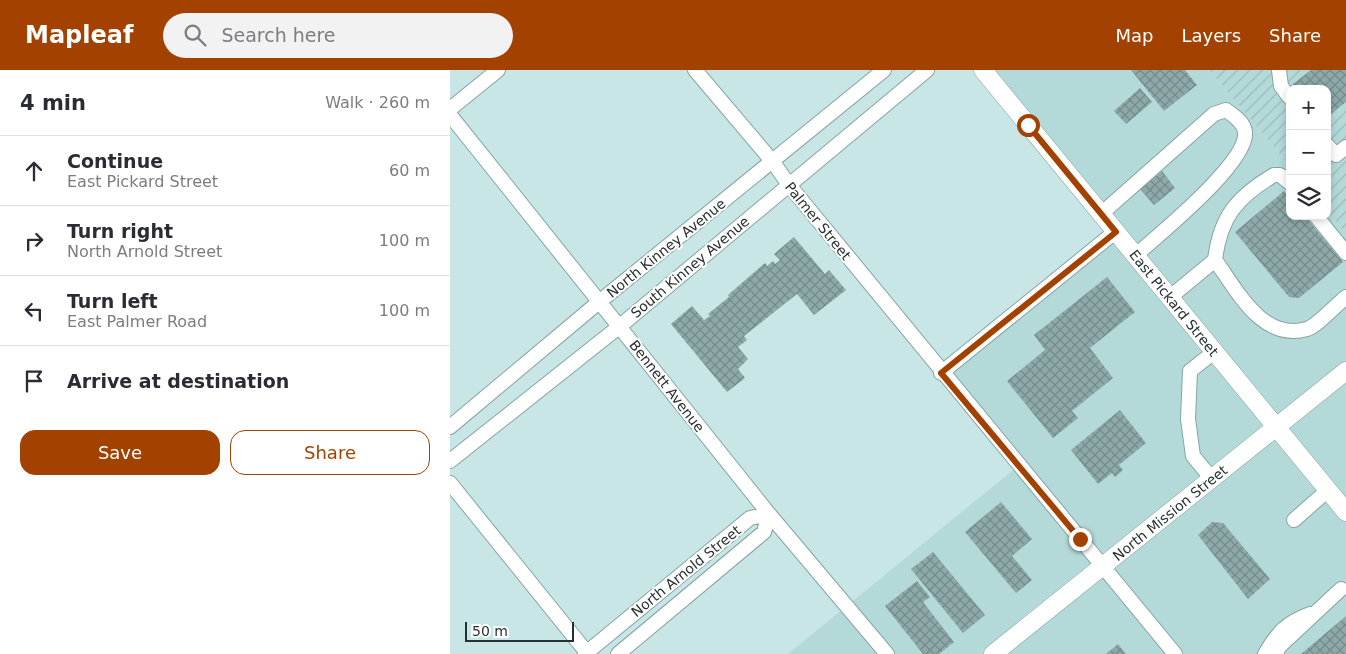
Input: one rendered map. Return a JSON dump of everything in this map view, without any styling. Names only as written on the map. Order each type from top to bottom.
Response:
[{"type":"main road","name":"East Pickard Street","points":[[983,70],[1346,512]]},
{"type":"main road","name":"North Mission Street","points":[[994,654],[1346,371]]},
{"type":"street","points":[[450,109],[498,70]]},
{"type":"street","name":"Palmer Street","points":[[695,70],[773,162],[789,185],[941,373],[1175,654]]},
{"type":"street","name":"North Kinney Avenue","points":[[450,427],[599,302],[884,70]]},
{"type":"street","name":"South Kinney Avenue","points":[[450,461],[620,326],[927,70]]},
{"type":"street","points":[[1279,70],[1281,86],[1286,93]]},
{"type":"street","points":[[1101,214],[1214,114],[1226,110],[1238,119],[1245,131],[1244,146],[1236,159],[1197,201],[1135,256]]},
{"type":"street","name":"Bennett Avenue","points":[[450,115],[769,514],[887,654]]},
{"type":"street","points":[[1331,150],[1336,156],[1346,147]]},
{"type":"street","points":[[1286,180],[1280,175],[1274,174],[1229,211],[1218,237],[1215,260],[1245,302],[1266,324],[1276,327],[1289,330],[1309,328],[1346,297]]},
{"type":"street","points":[[1319,220],[1346,253]]},
{"type":"street","points":[[941,373],[1116,232]]},
{"type":"street","points":[[1169,298],[1215,260]]},
{"type":"street","points":[[1212,479],[1193,456],[1188,419],[1190,372],[1214,352]]},
{"type":"street","points":[[450,483],[586,654]]},
{"type":"street","points":[[1294,520],[1328,490]]},
{"type":"street","name":"North Arnold Street","points":[[586,654],[750,518],[769,514],[764,532],[618,654]]},
{"type":"street","points":[[1276,654],[1280,646],[1341,589]]},
{"type":"street","points":[[1265,654],[1274,639],[1289,622],[1315,612]]},
{"type":"shaded area","points":[[983,70],[1209,70],[1286,161],[1286,220],[1331,220],[1331,216],[1346,233],[1346,654],[788,654],[1018,466],[941,373],[1115,232]]},
{"type":"shaded area","points":[[1209,70],[1346,70],[1346,233],[1331,216],[1331,85],[1286,85],[1286,161]]},
{"type":"building","points":[[1131,70],[1185,70],[1197,85],[1164,111]]},
{"type":"building","points":[[1311,70],[1346,70],[1346,102],[1331,114],[1331,85],[1293,84]]},
{"type":"building","points":[[1140,88],[1152,102],[1126,124],[1114,111]]},
{"type":"building","points":[[1162,171],[1175,188],[1154,205],[1140,189]]},
{"type":"building","points":[[1284,191],[1286,193],[1286,220],[1308,220],[1343,262],[1299,298],[1289,297],[1235,232]]},
{"type":"building","points":[[794,237],[825,274],[829,270],[846,290],[814,315],[797,294],[744,336],[747,340],[738,347],[748,359],[738,369],[745,378],[727,392],[671,324],[692,306],[704,320],[710,316],[708,314],[765,263],[767,266],[773,261],[775,264],[780,260],[774,254]]},
{"type":"building","points":[[1107,277],[1135,312],[1090,348],[1113,378],[1072,411],[1078,418],[1053,438],[1007,381],[1045,350],[1034,335]]},
{"type":"building","points":[[1120,410],[1146,443],[1119,465],[1123,470],[1115,477],[1112,473],[1098,484],[1071,450]]},
{"type":"building","points":[[1001,502],[1032,539],[1012,556],[1032,580],[1016,593],[965,532]]},
{"type":"building","points":[[1212,522],[1223,523],[1270,579],[1248,599],[1198,535]]},
{"type":"building","points":[[933,552],[985,615],[963,633],[911,569]]},
{"type":"building","points":[[917,581],[930,597],[923,602],[954,642],[939,654],[923,654],[885,606]]},
{"type":"building","points":[[1346,616],[1346,654],[1301,654]]},
{"type":"building","points":[[1118,644],[1126,654],[1106,654]]},
{"type":"route","points":[[1028,125],[1116,232],[941,373],[1080,539]]}]
